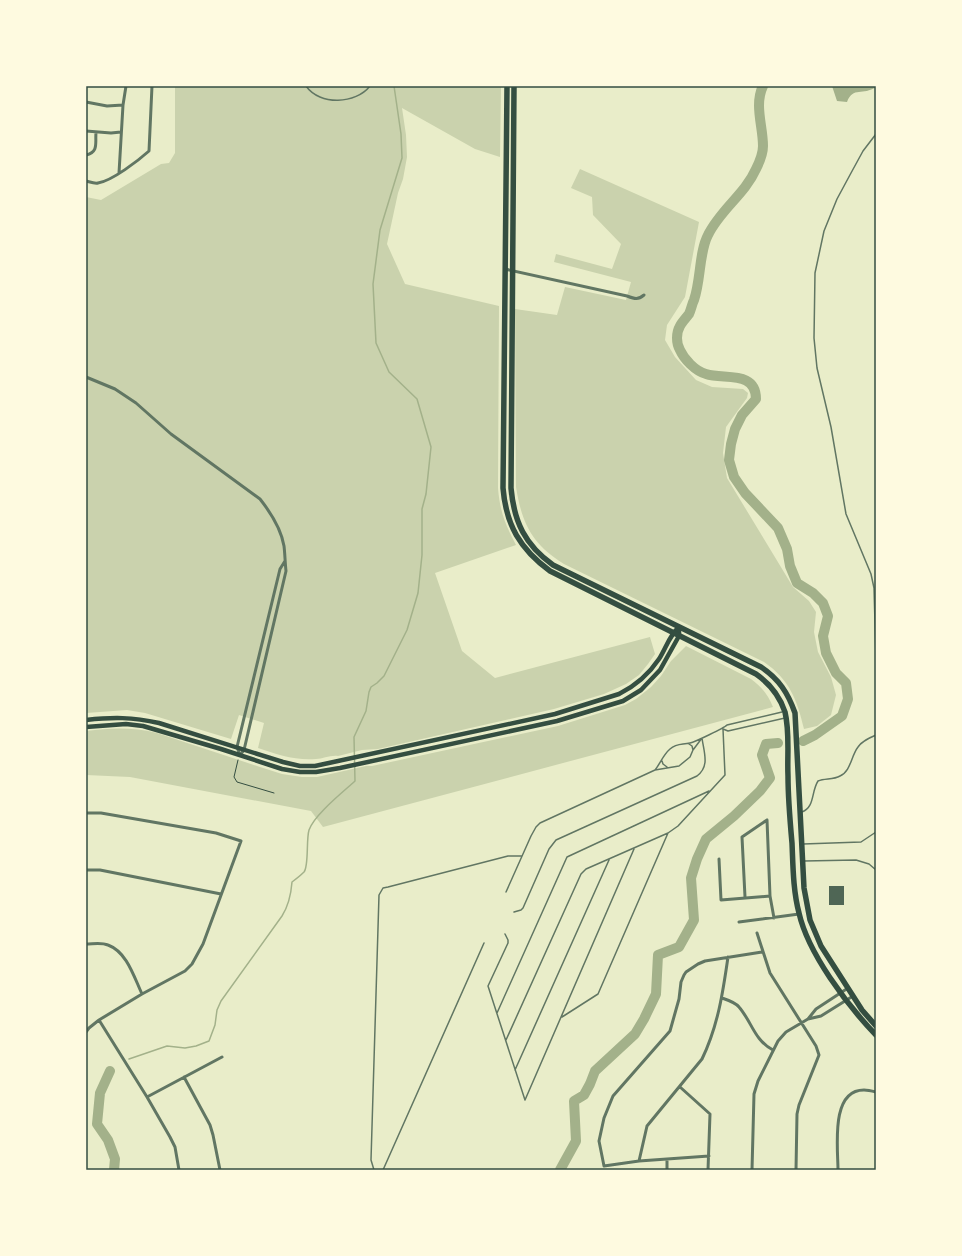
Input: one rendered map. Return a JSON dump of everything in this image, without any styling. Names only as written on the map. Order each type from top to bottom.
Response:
[{"type":"highway","points":[[507,86],[503,488],[506,512],[514,532],[530,555],[550,571],[756,674],[763,679],[773,691],[784,711],[786,718],[794,891],[799,914],[810,943],[819,960],[846,1001],[876,1035]]},
{"type":"highway","points":[[514,86],[511,488],[514,510],[520,528],[535,551],[553,565],[741,657],[770,673],[782,686],[791,701],[795,713],[805,899],[810,920],[821,946],[862,1010],[876,1026]]},
{"type":"main road","points":[[86,720],[127,717],[159,723],[283,762],[300,766],[315,766],[555,714],[619,694],[629,689],[649,672],[659,659],[672,633],[679,627]]},
{"type":"main road","points":[[86,727],[126,724],[143,726],[240,754],[282,769],[300,772],[316,772],[340,768],[557,721],[622,701],[640,690],[654,677],[665,663],[679,636],[679,627]]},
{"type":"street","points":[[119,173],[123,106],[126,86]]},
{"type":"street","points":[[86,181],[97,184],[109,179],[137,162],[149,151],[152,86]]},
{"type":"street","points":[[86,102],[107,106],[123,106]]},
{"type":"street","points":[[86,130],[111,133],[122,132]]},
{"type":"street","points":[[86,155],[92,154],[95,149],[96,132]]},
{"type":"street","points":[[506,269],[635,299],[639,299],[644,295]]},
{"type":"street","points":[[86,377],[115,389],[136,403],[171,434],[260,499],[271,513],[279,528],[284,545],[286,570],[244,750],[240,754],[237,747],[280,570],[285,561]]},
{"type":"street","points":[[86,813],[101,813],[208,832],[240,841],[203,944],[192,964],[185,971],[142,994],[99,1020],[86,1032]]},
{"type":"street","points":[[745,897],[742,837],[767,820],[770,896],[774,918]]},
{"type":"street","points":[[719,859],[721,900],[770,896]]},
{"type":"street","points":[[86,870],[100,870],[221,894]]},
{"type":"street","points":[[739,922],[799,914]]},
{"type":"street","points":[[757,933],[770,973],[816,1046],[819,1055],[799,1105],[797,1114],[796,1170]]},
{"type":"street","points":[[86,944],[109,945],[117,951],[124,958],[142,994]]},
{"type":"street","points":[[709,1156],[639,1161],[604,1166],[598,1141],[604,1118],[613,1096],[670,1031],[679,999],[681,982],[686,972],[698,964],[728,957],[762,952]]},
{"type":"street","points":[[639,1161],[647,1126],[702,1059],[708,1048],[714,1033],[722,998],[728,957]]},
{"type":"street","points":[[808,1019],[816,1009],[848,988]]},
{"type":"street","points":[[752,1170],[754,1094],[758,1081],[773,1050],[786,1032],[808,1019],[821,1016],[853,996]]},
{"type":"street","points":[[722,998],[738,1007],[764,1045],[773,1050]]},
{"type":"street","points":[[99,1020],[147,1097],[175,1147],[179,1170]]},
{"type":"street","points":[[147,1097],[222,1057]]},
{"type":"street","points":[[184,1077],[214,1135],[220,1170]]},
{"type":"street","points":[[680,1087],[710,1114],[708,1170]]},
{"type":"street","points":[[838,1170],[838,1121],[843,1102],[851,1094],[862,1090],[876,1092]]},
{"type":"street","points":[[667,1159],[667,1170]]},
{"type":"lane","points":[[306,86],[317,95],[326,99],[336,100],[347,99],[364,93],[370,86]]},
{"type":"lane","points":[[876,134],[863,151],[851,173],[824,230],[815,273],[814,338],[817,368],[831,427],[846,514],[871,574],[874,588],[876,659]]},
{"type":"lane","points":[[655,770],[670,749],[679,744],[689,744],[723,729],[727,725],[784,711]]},
{"type":"lane","points":[[723,729],[728,731],[786,718]]},
{"type":"lane","points":[[506,1040],[581,874],[586,869],[668,833],[678,826],[725,775],[726,770],[723,729]]},
{"type":"lane","points":[[800,813],[808,810],[811,806],[813,792],[818,781],[840,776],[848,768],[858,747],[867,739],[876,735]]},
{"type":"lane","points":[[506,892],[530,836],[540,823],[655,770],[676,767],[683,764],[690,757],[693,750],[702,738]]},
{"type":"lane","points":[[514,912],[523,908],[549,849],[556,840],[703,772],[705,760],[702,738]]},
{"type":"lane","points":[[689,744],[693,750]]},
{"type":"lane","points":[[662,761],[668,768]]},
{"type":"lane","points":[[497,1013],[567,857],[710,791]]},
{"type":"lane","points":[[792,845],[861,842],[876,832]]},
{"type":"lane","points":[[562,1017],[598,994],[668,833]]},
{"type":"lane","points":[[505,934],[508,943],[488,986],[525,1100],[635,848]]},
{"type":"lane","points":[[374,1170],[371,1160],[379,895],[383,888],[508,856],[522,856]]},
{"type":"lane","points":[[516,1070],[610,859]]},
{"type":"lane","points":[[793,862],[856,860],[869,864],[876,870]]},
{"type":"lane","points":[[383,1170],[484,943]]},
{"type":"path","points":[[240,754],[234,777],[237,782],[274,793]]},
{"type":"shaded area","points":[[175,86],[501,86],[500,157],[475,149],[402,108],[406,135],[407,157],[387,244],[405,284],[499,306],[498,488],[504,518],[516,545],[435,573],[462,651],[495,678],[650,637],[655,654],[639,675],[626,684],[604,694],[554,709],[378,749],[362,750],[319,759],[294,758],[258,748],[264,723],[239,715],[231,739],[145,713],[127,710],[86,713],[86,197],[101,200],[161,164],[169,163],[175,153]]},
{"type":"shaded area","points":[[832,86],[876,87],[871,90],[852,94],[847,102],[837,101]]},
{"type":"shaded area","points":[[580,169],[699,222],[685,297],[667,325],[665,340],[675,357],[696,380],[712,387],[743,389],[748,393],[747,398],[726,427],[723,453],[727,478],[793,587],[809,601],[816,612],[814,632],[818,652],[831,677],[836,695],[831,715],[817,726],[804,729],[791,691],[780,676],[764,662],[564,564],[536,541],[525,522],[518,500],[516,487],[515,309],[557,315],[565,287],[626,300],[631,282],[554,262],[556,254],[612,269],[621,244],[593,215],[592,197],[571,188]]},
{"type":"shaded area","points":[[686,646],[751,679],[764,692],[773,707],[323,827],[311,811],[130,777],[86,775],[86,731],[113,729],[130,729],[157,733],[282,774],[302,777],[317,777],[372,766],[558,726],[625,705],[636,699],[651,687],[661,676],[671,661]]},
{"type":"building","points":[[829,886],[844,886],[844,905],[829,905]]},
{"type":"waterway","points":[[129,1059],[167,1046],[185,1048],[209,1041],[215,1025],[217,1010],[221,1001],[282,916],[289,900],[292,882],[306,869],[308,834],[312,824],[329,804],[355,781],[354,737],[366,711],[369,692],[371,687],[384,676],[407,630],[418,593],[422,555],[422,509],[426,494],[431,447],[417,399],[389,372],[376,343],[373,284],[380,230],[402,158],[401,134],[394,86]]},
{"type":"waterway","points":[[763,86],[759,101],[763,138],[761,158],[746,186],[719,218],[708,235],[701,258],[698,284],[694,300],[689,314],[679,329],[677,341],[684,357],[698,370],[713,376],[745,380],[751,384],[755,390],[756,399],[742,415],[735,429],[731,444],[729,460],[734,477],[745,493],[778,528],[787,549],[790,566],[797,583],[813,593],[823,603],[828,616],[823,636],[826,653],[836,673],[846,683],[848,699],[842,716],[815,735],[803,741]]},
{"type":"waterway","points":[[560,1170],[576,1141],[574,1101],[584,1095],[595,1071],[635,1034],[656,994],[658,955],[679,947],[694,920],[691,878],[697,859],[706,839],[734,816],[760,791],[770,778],[762,755],[766,744],[778,743]]},
{"type":"waterway","points":[[110,1071],[100,1093],[97,1124],[108,1140],[115,1159],[114,1170]]}]
